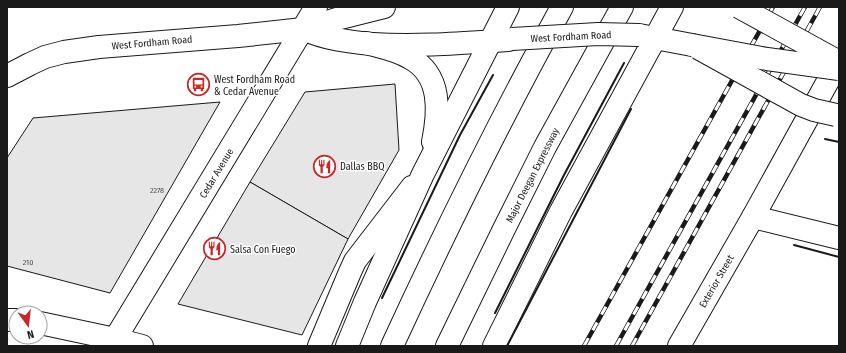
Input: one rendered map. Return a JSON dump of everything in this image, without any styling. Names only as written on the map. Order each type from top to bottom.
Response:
[{"type":"main road","name":"Cedar Avenue","points":[[115,339],[316,7]]},
{"type":"main road","name":"West Fordham Road","points":[[7,76],[45,57],[64,52],[81,49],[303,29],[384,7]]},
{"type":"main road","points":[[347,346],[365,302],[423,174],[502,40],[508,7]]},
{"type":"main road","points":[[392,346],[421,282],[495,133],[562,7]]},
{"type":"main road","name":"Major Deegan Expressway","points":[[448,346],[504,228],[545,147],[622,7]]},
{"type":"main road","points":[[494,346],[561,211],[672,7]]},
{"type":"main road","points":[[739,7],[839,61]]},
{"type":"main road","name":"West Fordham Road","points":[[303,29],[316,35],[328,38],[387,45],[427,45],[598,34],[654,38],[767,59],[839,69]]},
{"type":"main road","points":[[319,346],[356,261],[423,174],[433,140],[436,123],[437,108],[435,88],[426,71],[412,58],[366,43]]},
{"type":"main road","points":[[692,45],[801,105],[837,116]]},
{"type":"main road","name":"Exterior Street","points":[[679,346],[753,217],[839,61]]},
{"type":"main road","points":[[753,217],[839,238]]},
{"type":"main road","points":[[48,325],[142,346]]},
{"type":"building","name":"Dallas BBQ","points":[[395,84],[399,150],[348,239],[250,182],[305,92]]},
{"type":"building","points":[[220,102],[110,293],[7,266],[7,158],[33,118]]},
{"type":"building","points":[[250,182],[348,239],[302,335],[178,304]]},
{"type":"railway","points":[[584,346],[773,7]]},
{"type":"railway","points":[[616,346],[805,7]]},
{"type":"railway","points":[[632,346],[820,7]]},
{"type":"wall","points":[[495,313],[564,175],[624,63]]},
{"type":"wall","points":[[382,298],[460,135],[493,75]]},
{"type":"wall","points":[[507,346],[631,109]]},
{"type":"wall","points":[[825,139],[839,142]]},
{"type":"wall","points":[[794,245],[839,257]]},
{"type":"place","name":"West Fordham Road & Cedar Avenue","points":[[198,85]]},
{"type":"place","name":"Dallas BBQ","points":[[325,166]]},
{"type":"place","name":"Salsa Con Fuego","points":[[215,249]]}]
